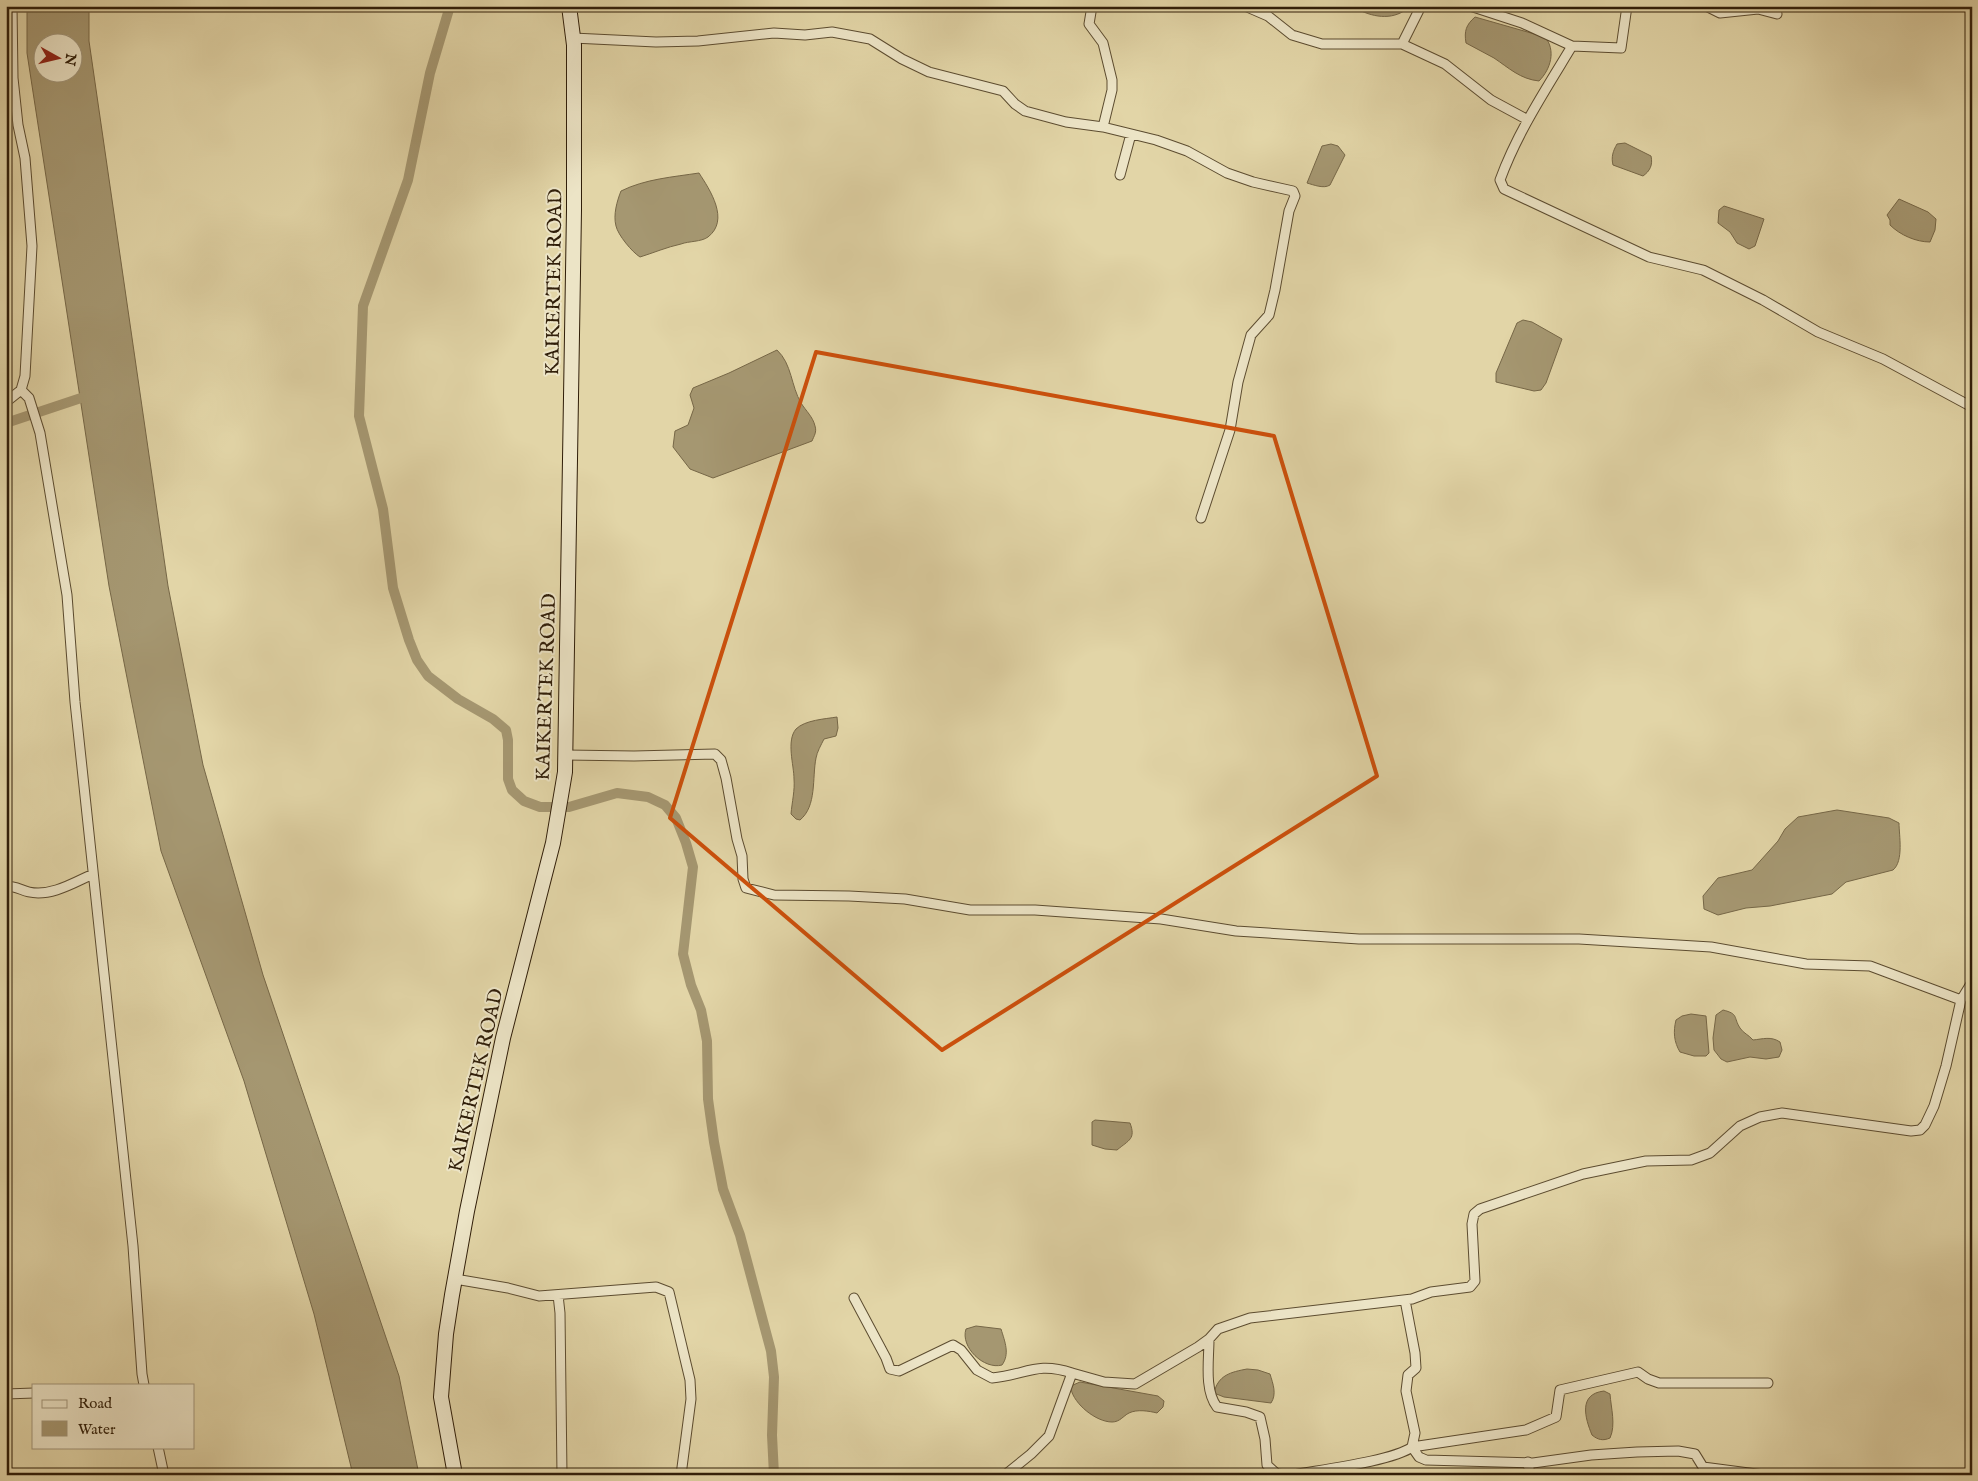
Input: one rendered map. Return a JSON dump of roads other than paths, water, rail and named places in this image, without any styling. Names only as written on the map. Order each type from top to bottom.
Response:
[{"type":"main road","name":"KAIKERTEK ROAD","points":[[454,1475],[441,1397],[446,1334],[455,1279],[503,1038],[553,843],[565,772],[574,210],[573,38],[569,6]]},
{"type":"street","points":[[6,402],[21,390],[25,376],[32,246],[25,158],[18,125],[13,78],[12,6]]},
{"type":"street","points":[[1092,6],[1088,24],[1103,43],[1112,80],[1112,90],[1103,127]]},
{"type":"street","points":[[1245,6],[1268,16],[1292,35],[1322,44],[1402,44],[1445,64],[1491,100],[1528,120]]},
{"type":"street","points":[[1402,44],[1421,6]]},
{"type":"street","points":[[1470,6],[1522,23],[1572,46],[1620,48],[1627,6]]},
{"type":"street","points":[[1706,6],[1720,13],[1758,9],[1777,14]]},
{"type":"street","points":[[573,38],[698,42],[774,33],[805,35],[832,32],[870,39],[902,59],[928,72],[1003,90],[1015,104],[1025,111],[1066,122],[1103,127],[1156,140],[1179,148],[1227,173],[1253,182],[1293,191],[1295,196],[1290,210],[1269,315],[1251,335],[1238,382],[1230,430],[1202,518]]},
{"type":"street","points":[[1572,46],[1528,120],[1500,180],[1504,189],[1649,257],[1702,270],[1763,300],[1818,332],[1883,359],[1972,407]]},
{"type":"street","points":[[1120,175],[1131,134]]},
{"type":"street","points":[[21,390],[29,398],[40,432],[67,595],[75,702],[133,1246],[144,1384]]},
{"type":"street","points":[[566,755],[715,754],[722,760],[742,856],[743,879],[746,888],[774,895],[849,896],[905,900],[970,910],[1035,910],[1152,918],[1236,931],[1359,939],[1579,939],[1711,947],[1806,964],[1870,966],[1961,1000]]},
{"type":"street","points":[[6,886],[14,886],[28,892],[50,891],[62,888],[93,874]]},
{"type":"street","points":[[854,1298],[890,1369],[899,1371],[953,1346],[961,1350],[977,1370],[992,1378],[1047,1367],[1104,1382],[1135,1384],[1209,1339],[1218,1329],[1250,1318],[1405,1300],[1431,1292],[1470,1287],[1475,1281],[1472,1224],[1474,1214],[1480,1210],[1583,1174],[1646,1161],[1691,1160],[1710,1153],[1740,1126],[1760,1117],[1782,1113],[1910,1131],[1920,1130],[1925,1125],[1934,1106],[1946,1066],[1961,1000],[1972,982]]},
{"type":"street","points":[[455,1279],[539,1296],[656,1287],[670,1292],[690,1380],[691,1399],[681,1475]]},
{"type":"street","points":[[558,1295],[560,1313],[562,1475]]},
{"type":"street","points":[[1405,1300],[1415,1352],[1416,1368],[1408,1375],[1406,1391],[1415,1434],[1412,1447],[1419,1457],[1426,1460],[1528,1462],[1591,1455],[1678,1451],[1695,1454],[1702,1467],[1764,1475]]},
{"type":"street","points":[[1209,1339],[1211,1400],[1217,1407],[1246,1412],[1260,1418],[1265,1438],[1267,1464],[1277,1474],[1286,1475]]},
{"type":"street","points":[[1293,1475],[1332,1471],[1406,1452],[1412,1447],[1526,1430],[1556,1417],[1560,1390],[1638,1372],[1648,1379],[1660,1383],[1768,1383]]},
{"type":"street","points":[[1005,1475],[1048,1436],[1072,1373]]},
{"type":"street","points":[[6,1394],[32,1393]]},
{"type":"street","points":[[158,1448],[164,1475]]},
{"type":"street","points":[[1528,1462],[1530,1475]]},
{"type":"water","points":[[27,6],[89,6],[89,41],[168,586],[203,765],[263,975],[399,1376],[419,1475],[353,1475],[314,1314],[244,1081],[161,851],[109,586],[27,53]]},
{"type":"water","points":[[1352,6],[1406,6],[1404,11],[1398,14],[1378,16],[1371,15]]},
{"type":"water","points":[[1475,17],[1545,37],[1550,48],[1551,59],[1547,71],[1539,81],[1520,75],[1466,43],[1466,28]]},
{"type":"water","points":[[1625,143],[1651,156],[1650,168],[1643,176],[1613,165],[1614,149],[1617,144]]},
{"type":"water","points":[[1331,144],[1338,146],[1345,155],[1330,185],[1322,187],[1307,183],[1322,146]]},
{"type":"water","points":[[699,173],[716,205],[718,214],[714,230],[708,237],[702,240],[676,245],[640,257],[619,234],[616,226],[615,213],[621,191],[649,181]]},
{"type":"water","points":[[1899,199],[1928,212],[1936,219],[1935,230],[1930,242],[1908,237],[1890,225],[1887,215]]},
{"type":"water","points":[[1724,206],[1764,219],[1755,246],[1749,249],[1737,243],[1730,232],[1718,223],[1719,210]]},
{"type":"water","points":[[1523,320],[1532,322],[1562,339],[1546,383],[1541,390],[1534,391],[1496,382],[1496,373],[1517,323]]},
{"type":"water","points":[[777,350],[789,368],[795,390],[816,428],[812,441],[713,478],[690,469],[673,447],[675,431],[688,425],[694,408],[690,395],[693,388]]},
{"type":"water","points":[[837,717],[838,728],[836,736],[824,739],[819,748],[809,807],[800,820],[796,819],[791,814],[794,787],[791,753],[793,734],[800,726],[815,720]]},
{"type":"water","points":[[1837,810],[1889,818],[1899,823],[1900,854],[1899,861],[1893,870],[1846,882],[1832,894],[1770,906],[1746,908],[1718,915],[1704,909],[1703,896],[1718,878],[1752,870],[1778,841],[1785,829],[1798,817]]},
{"type":"water","points":[[1723,1010],[1735,1016],[1741,1030],[1753,1040],[1770,1038],[1780,1042],[1782,1050],[1779,1057],[1766,1059],[1750,1057],[1727,1062],[1721,1059],[1714,1050],[1713,1038],[1716,1015]]},
{"type":"water","points":[[1691,1014],[1706,1016],[1709,1053],[1706,1056],[1694,1056],[1680,1052],[1676,1044],[1674,1033],[1676,1020]]},
{"type":"water","points":[[1095,1120],[1130,1123],[1132,1136],[1117,1150],[1092,1145],[1092,1122]]},
{"type":"water","points":[[976,1326],[1001,1329],[1006,1352],[1002,1365],[995,1366],[981,1361],[970,1350],[965,1336],[966,1329]]},
{"type":"water","points":[[1247,1369],[1270,1374],[1274,1393],[1271,1403],[1224,1397],[1214,1393],[1219,1382],[1226,1375]]},
{"type":"water","points":[[1080,1382],[1158,1396],[1164,1401],[1163,1407],[1157,1413],[1136,1411],[1112,1422],[1099,1419],[1081,1406],[1073,1395],[1071,1389],[1073,1385]]},
{"type":"water","points":[[1604,1391],[1610,1394],[1613,1422],[1610,1438],[1603,1440],[1592,1435],[1587,1421],[1586,1408],[1590,1397]]},
{"type":"waterway","points":[[450,6],[430,73],[408,180],[363,306],[359,416],[383,509],[393,588],[409,640],[417,660],[428,676],[458,699],[493,719],[506,730],[508,740],[508,779],[512,790],[524,801],[540,807],[569,807],[617,793],[648,797],[665,805],[676,818],[693,867],[683,954],[691,985],[701,1010],[707,1041],[708,1099],[714,1142],[723,1189],[740,1235],[771,1351],[774,1377],[772,1435],[774,1475]]},
{"type":"waterway","points":[[6,423],[93,394]]}]
